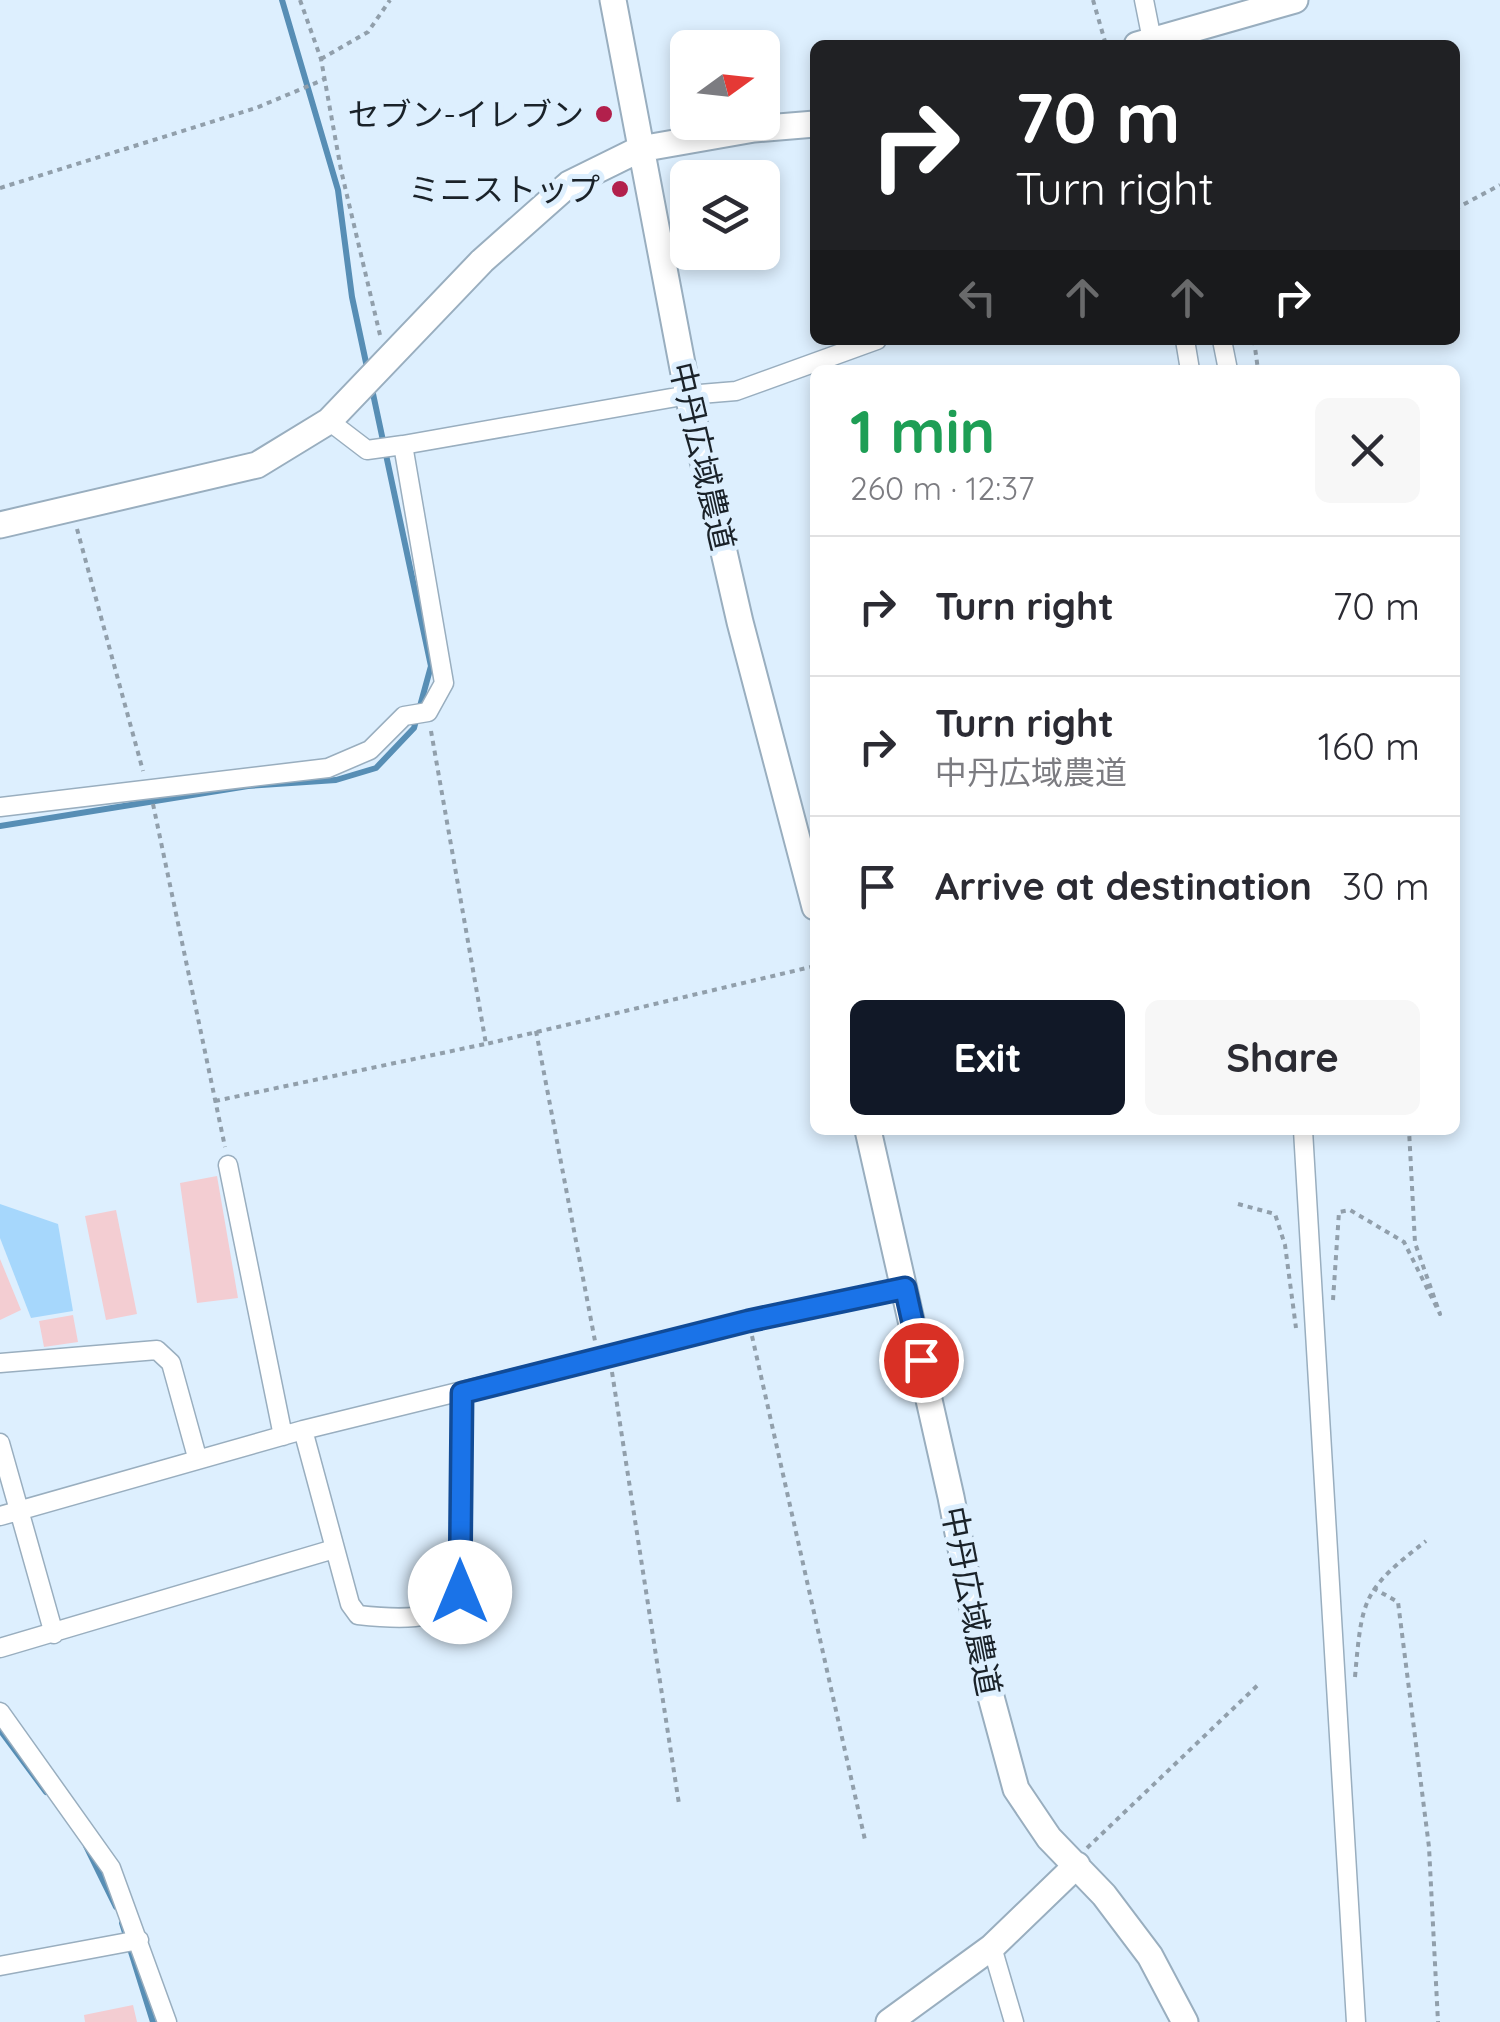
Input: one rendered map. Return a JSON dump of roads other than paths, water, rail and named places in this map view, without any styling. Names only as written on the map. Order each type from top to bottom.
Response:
[{"type":"street","name":"中丹広域農道","points":[[613,0],[688,395],[740,622],[810,888]]},
{"type":"street","points":[[1144,0],[1151,40]]},
{"type":"street","points":[[1158,40],[1296,0]]},
{"type":"street","points":[[0,525],[257,466],[329,421],[482,261],[569,184],[640,149],[754,129],[810,124]]},
{"type":"street","points":[[329,421],[367,450],[736,390],[862,345]]},
{"type":"street","points":[[0,807],[328,768],[370,750],[404,716],[428,712],[444,683],[402,445]]},
{"type":"street","name":"中丹広域農道","points":[[869,1135],[905,1288],[986,1682],[1016,1789],[1049,1838],[1077,1865],[1150,1956],[1185,2022]]},
{"type":"street","points":[[1302,1135],[1356,2022]]},
{"type":"street","points":[[228,1165],[283,1436]]},
{"type":"street","points":[[0,1516],[196,1457],[748,1321],[905,1288]]},
{"type":"street","points":[[0,1363],[157,1350],[172,1363],[196,1457]]},
{"type":"street","points":[[304,1430],[350,1604],[358,1615],[414,1617],[457,1600],[462,1393]]},
{"type":"street","points":[[0,1443],[54,1634]]},
{"type":"street","points":[[0,1648],[334,1549]]},
{"type":"street","points":[[0,1712],[111,1868],[167,2022]]},
{"type":"street","points":[[889,2022],[992,1946],[1077,1865]]},
{"type":"street","points":[[0,1966],[139,1940]]},
{"type":"street","points":[[992,1946],[1014,2022]]},
{"type":"waterway","points":[[282,0],[338,190],[352,297],[368,372]]},
{"type":"waterway","points":[[0,826],[248,786],[336,780],[376,768],[414,728],[431,666],[372,389]]},
{"type":"waterway","points":[[0,1730],[46,1792]]},
{"type":"waterway","points":[[86,1846],[116,1907]]},
{"type":"waterway","points":[[122,1923],[153,2022]]},
{"type":"place","name":"セブン-イレブン","points":[[604,114]]},
{"type":"place","name":"ミニストップ","points":[[620,189]]}]
